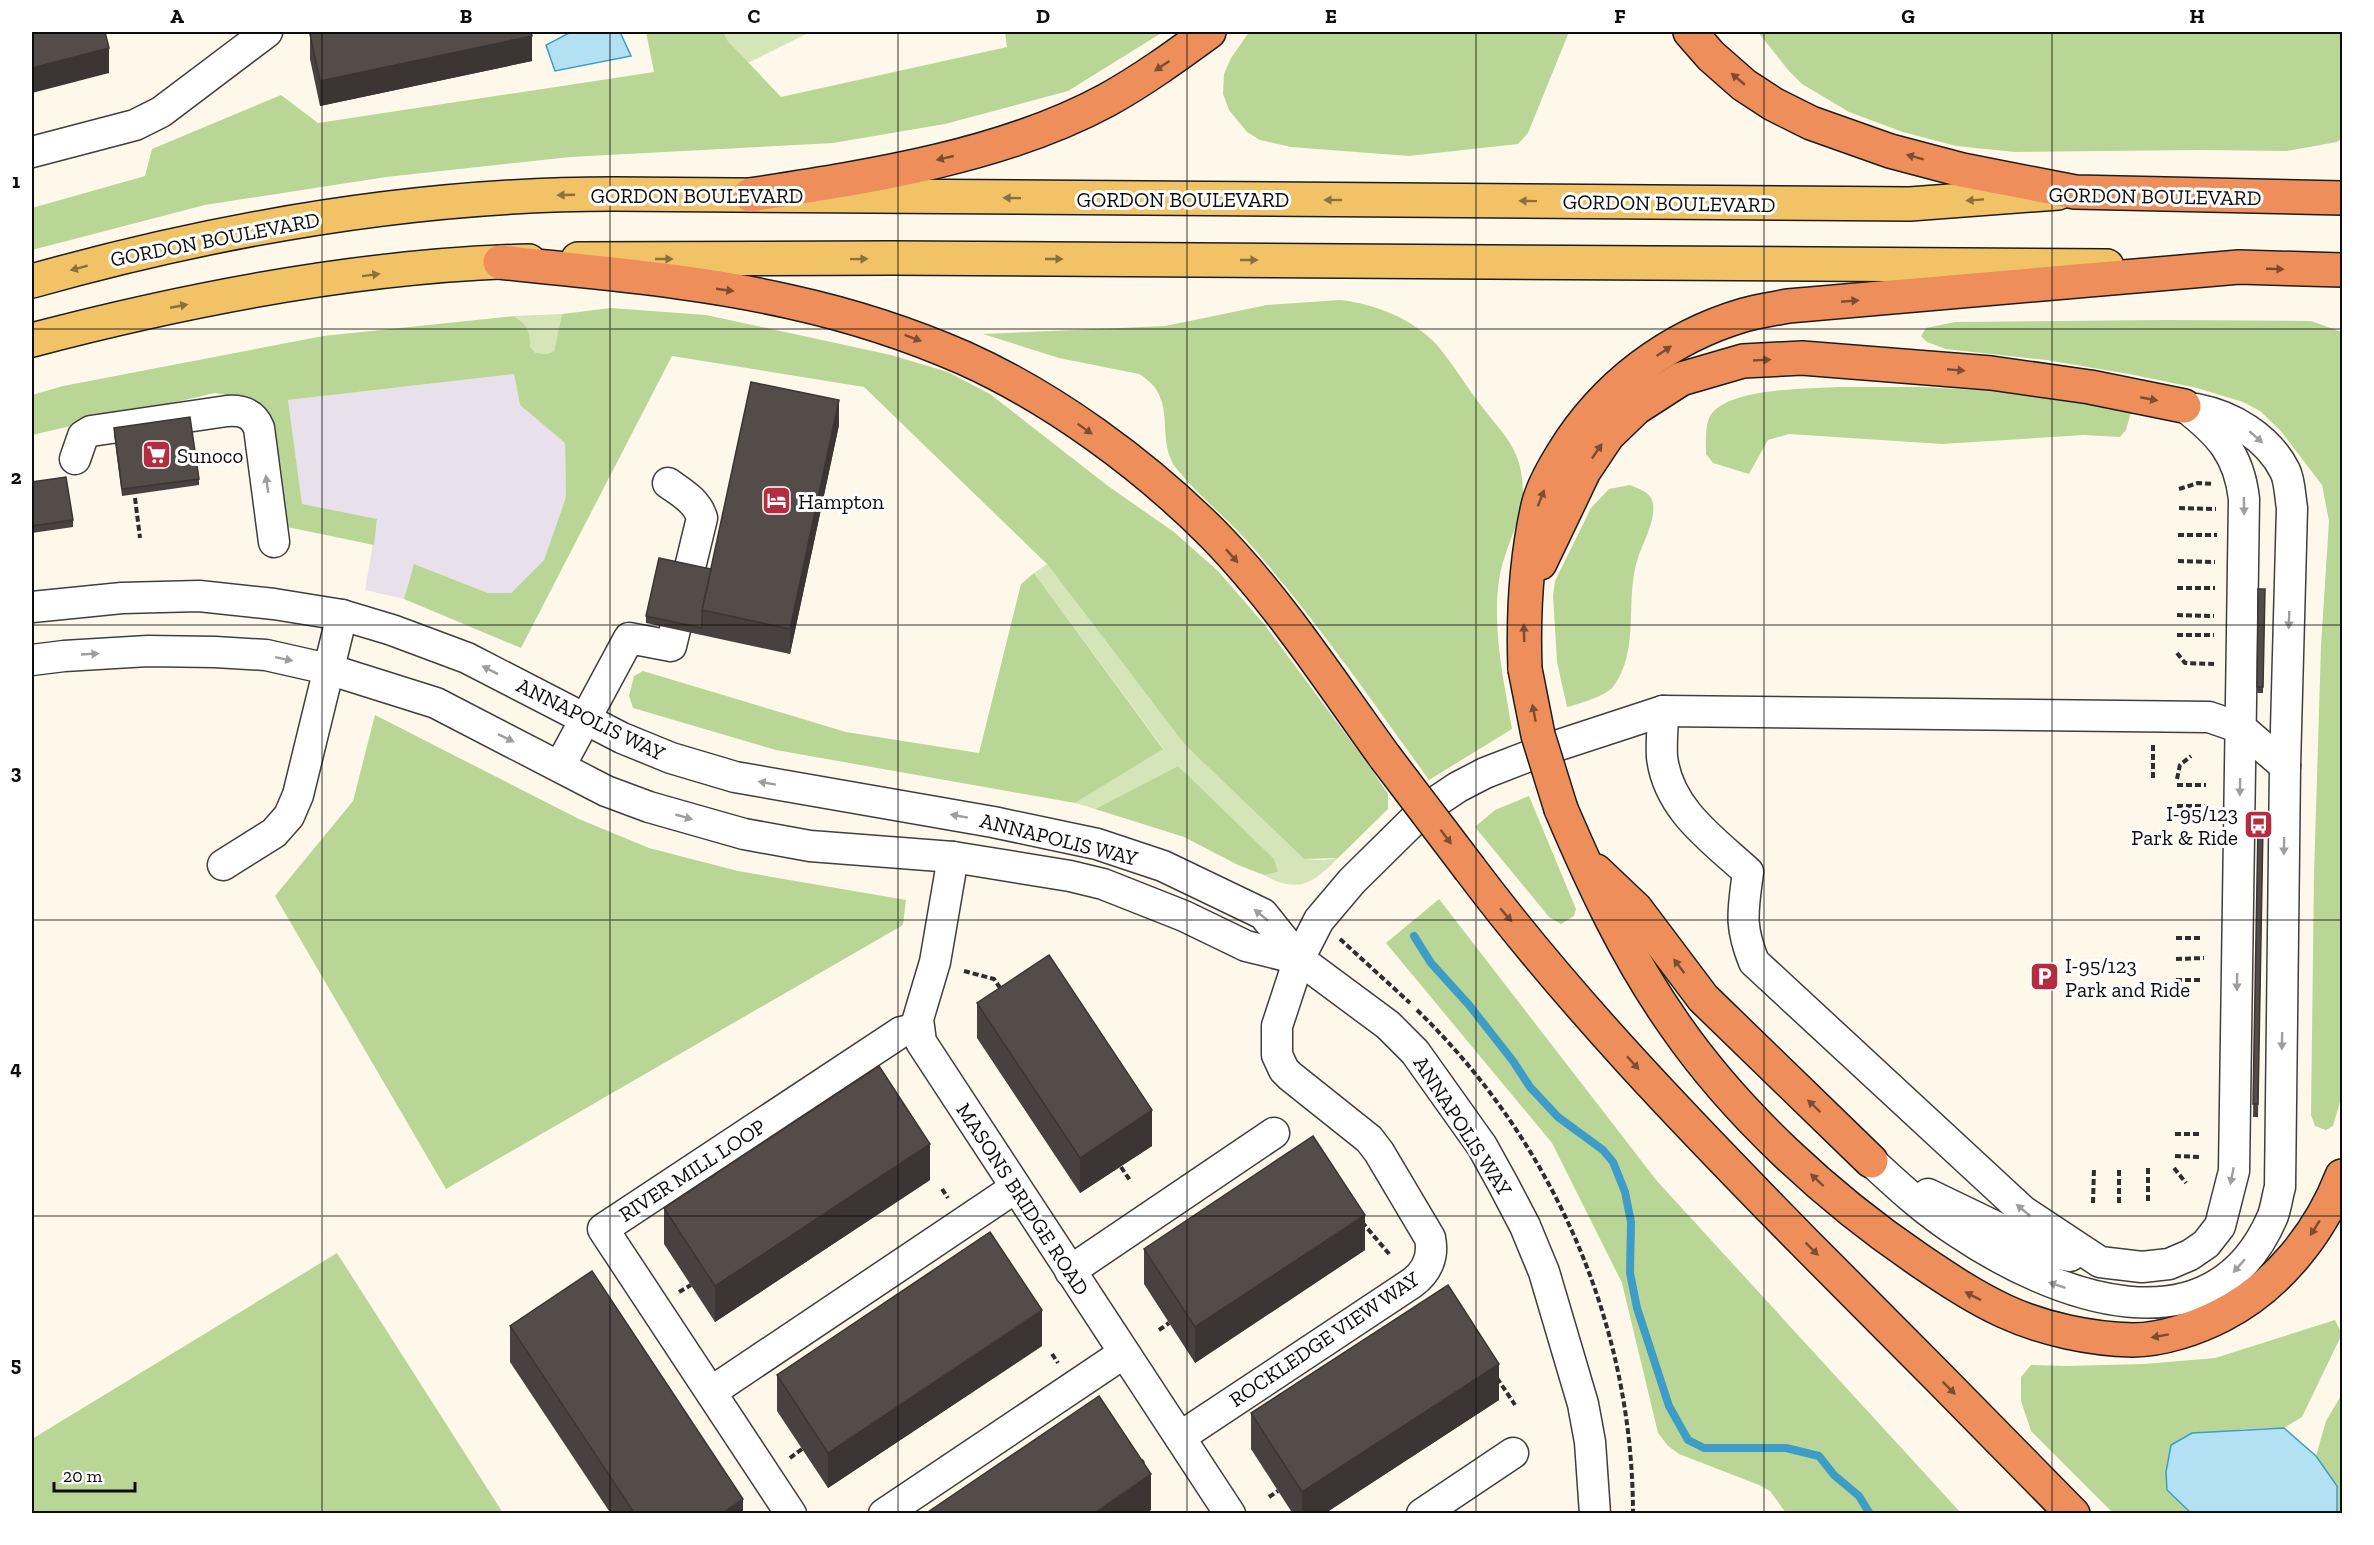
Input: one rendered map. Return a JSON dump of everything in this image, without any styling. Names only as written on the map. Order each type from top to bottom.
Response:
[{"type":"highway","points":[[750,195],[873,174],[950,157],[1026,135],[1106,100],[1162,67],[1209,32]]},
{"type":"highway","points":[[1690,32],[1711,56],[1744,85],[1773,104],[1811,123],[1890,151],[1962,170],[2075,192]]},
{"type":"highway","name":"GORDON BOULEVARD","points":[[2075,192],[2328,198]]},
{"type":"highway","points":[[500,261],[656,280],[791,302],[906,335],[965,358],[1023,388],[1086,428],[1157,483],[1212,533],[1262,589],[1498,906],[1632,1062],[1751,1188],[2073,1514]]},
{"type":"highway","points":[[2327,270],[2239,267],[1788,306],[1744,315],[1702,330],[1670,347],[1634,372],[1601,402],[1572,438],[1553,469],[1538,505],[1525,597],[1526,669],[1538,735],[1562,809],[1582,857],[1613,924],[1674,1024],[1716,1078],[1774,1141],[1824,1187],[1890,1241],[1964,1291],[2006,1312],[2052,1328],[2098,1337],[2136,1340],[2169,1334],[2209,1322],[2246,1303],[2281,1272],[2315,1230],[2343,1176]]},
{"type":"highway","points":[[1525,597],[1584,471],[1608,435],[1636,408],[1681,379],[1691,376],[1743,361],[1802,358],[1991,373],[2090,387],[2184,406]]},
{"type":"highway","points":[[1582,857],[1636,909],[1703,998],[1871,1161]]},
{"type":"main road","name":"GORDON BOULEVARD","points":[[32,281],[116,258],[205,238],[404,206],[595,194],[1910,204],[2075,192]]},
{"type":"main road","points":[[32,340],[142,313],[279,286],[500,261],[891,258],[1762,262],[2239,267]]},
{"type":"street","points":[[32,152],[135,125],[161,112],[267,32]]},
{"type":"street","points":[[1871,1161],[1933,1197],[2011,1234],[2058,1254],[2100,1262],[2142,1267],[2169,1264],[2190,1255],[2206,1244],[2220,1226],[2234,1171],[2243,487],[2229,450],[2208,425],[2184,406]]},
{"type":"street","points":[[1871,1161],[1922,1208],[1960,1234],[2045,1281],[2089,1295],[2149,1303],[2176,1302],[2206,1292],[2231,1276],[2255,1249],[2273,1217],[2280,1187],[2285,766],[2292,508],[2286,472],[2270,449],[2245,428],[2213,412],[2184,406]]},
{"type":"street","points":[[75,459],[83,436],[91,431],[227,411],[240,411],[250,415],[259,428],[274,542]]},
{"type":"street","points":[[560,766],[629,638],[671,646],[702,518],[699,509],[690,499],[668,483]]},
{"type":"street","name":"ANNAPOLIS WAY","points":[[32,607],[122,598],[200,596],[274,604],[342,615],[392,630],[467,658],[621,738],[671,758],[735,777],[1004,824],[1097,844],[1163,866],[1263,914],[1299,959],[1388,1025],[1415,1052],[1482,1146],[1525,1226],[1544,1272],[1580,1393],[1590,1442],[1595,1514]]},
{"type":"street","points":[[223,865],[274,833],[289,816],[298,795],[342,615]]},
{"type":"street","name":"ANNAPOLIS WAY","points":[[32,660],[148,651],[215,652],[266,655],[328,669],[436,703],[606,791],[649,807],[744,834],[810,846],[953,857],[1070,876],[1103,884],[1208,926],[1246,946],[1299,959]]},
{"type":"street","points":[[1663,711],[1662,756],[1675,797],[1685,814],[1748,872],[1742,914],[1745,939],[1754,962],[2023,1211],[2100,1262]]},
{"type":"street","name":"ROCKLEDGE VIEW WAY","points":[[1180,1437],[1412,1284],[1424,1273],[1430,1259],[1431,1245],[1427,1231],[1379,1152],[1359,1130],[1290,1076],[1280,1063],[1275,1044],[1276,1026],[1299,959],[1319,921],[1332,903],[1381,850],[1434,802],[1485,773],[1547,749],[1663,711],[2210,717],[2241,728]]},
{"type":"street","points":[[2241,728],[2285,766]]},
{"type":"street","points":[[918,1028],[920,1010],[938,951],[953,857]]},
{"type":"street","name":"MASONS BRIDGE ROAD","points":[[918,1028],[926,1051],[1230,1514]]},
{"type":"street","name":"RIVER MILL LOOP","points":[[791,1514],[603,1229],[901,1032],[918,1028]]},
{"type":"street","points":[[1070,1271],[1274,1133]]},
{"type":"street","points":[[711,1392],[1016,1188]]},
{"type":"street","points":[[884,1514],[1124,1353]]},
{"type":"street","points":[[1422,1514],[1514,1452]]},
{"type":"path","points":[[2179,489],[2198,483],[2220,484]]},
{"type":"path","points":[[135,498],[140,538]]},
{"type":"path","points":[[2178,508],[2219,509]]},
{"type":"path","points":[[2178,535],[2218,536]]},
{"type":"path","points":[[2178,561],[2219,562]]},
{"type":"path","points":[[2177,588],[2218,588]]},
{"type":"path","points":[[2177,615],[2218,616]]},
{"type":"path","points":[[2177,635],[2218,635]]},
{"type":"path","points":[[2176,653],[2185,663],[2218,664]]},
{"type":"path","points":[[2153,739],[2153,778]]},
{"type":"path","points":[[2177,779],[2180,765],[2192,756]]},
{"type":"path","points":[[2177,785],[2206,785]]},
{"type":"path","points":[[2177,806],[2208,806]]},
{"type":"path","points":[[2176,938],[2203,938]]},
{"type":"path","points":[[2176,959],[2204,958]]},
{"type":"path","points":[[964,971],[994,979],[1005,995]]},
{"type":"path","points":[[2176,980],[2203,980]]},
{"type":"path","points":[[2175,1134],[2202,1134]]},
{"type":"path","points":[[2175,1156],[2201,1157]]},
{"type":"path","points":[[1121,1167],[1131,1182]]},
{"type":"path","points":[[2093,1203],[2094,1168]]},
{"type":"path","points":[[2119,1168],[2119,1203]]},
{"type":"path","points":[[2148,1168],[2148,1202]]},
{"type":"path","points":[[2174,1168],[2186,1182]]},
{"type":"path","points":[[1361,1221],[1390,1255]]},
{"type":"path","points":[[679,1292],[691,1285]]},
{"type":"path","points":[[1159,1330],[1169,1323]]},
{"type":"path","points":[[1492,1372],[1515,1405]]},
{"type":"path","points":[[790,1458],[802,1449]]},
{"type":"path","points":[[1133,1468],[1146,1459]]},
{"type":"path","points":[[1269,1497],[1278,1491]]},
{"type":"shaded area","points":[[514,374],[520,405],[565,443],[566,497],[544,560],[511,593],[488,593],[414,564],[404,599],[365,590],[377,520],[302,505],[288,400]]},
{"type":"green space","points":[[646,32],[723,32],[728,41],[781,97],[1007,47],[1005,32],[1163,32],[1068,91],[945,124],[833,143],[570,157],[386,177],[205,205],[32,250],[32,208],[145,176],[152,149],[281,95],[318,123],[654,72]]},
{"type":"green space","points":[[723,32],[810,32],[748,63]]},
{"type":"green space","points":[[1249,32],[1569,32],[1528,133],[1518,144],[1409,156],[1291,147],[1260,140],[1247,132],[1229,110],[1223,94],[1224,74],[1231,58]]},
{"type":"green space","points":[[1758,32],[2342,32],[2342,138],[2337,142],[2287,151],[2015,152],[1956,146],[1903,132],[1849,112],[1802,84]]},
{"type":"green space","points":[[1340,300],[1366,305],[1392,314],[1427,335],[1449,360],[1506,436],[1520,465],[1522,502],[1501,569],[1497,599],[1500,655],[1512,729],[1429,780],[1301,606],[1246,539],[1176,468],[1167,444],[1163,406],[1151,384],[1139,374],[1059,358],[983,334],[1165,326],[1267,305]]},
{"type":"green space","points":[[611,308],[706,315],[891,355],[948,372],[990,394],[1108,486],[1174,532],[1218,571],[1264,624],[1367,763],[1388,794],[1388,809],[1338,858],[1304,859],[1185,745],[1047,564],[864,387],[672,356],[521,648],[404,599],[414,564],[488,593],[511,593],[544,560],[566,497],[565,443],[520,405],[514,374],[288,400],[302,504],[377,519],[374,545],[287,527],[281,513],[251,399],[215,393],[32,435],[32,395],[63,386],[323,336],[514,316],[527,329],[530,347],[536,353],[547,354],[554,351],[562,314]]},
{"type":"green space","points":[[562,314],[554,351],[547,354],[536,353],[530,347],[527,329],[514,316]]},
{"type":"green space","points":[[2311,321],[2342,332],[2342,1095],[2333,1126],[2326,1130],[2315,1126],[2311,1115],[2314,874],[2321,646],[2329,521],[2322,485],[2280,430],[2260,411],[2243,402],[2197,388],[2129,374],[2046,360],[1946,349],[1927,342],[1921,336],[1926,328],[1955,322]]},
{"type":"green space","points":[[1839,387],[1922,387],[2030,393],[2132,408],[2126,430],[2120,437],[2083,435],[1942,444],[1789,434],[1768,440],[1749,474],[1713,463],[1706,454],[1708,421],[1715,410],[1729,402],[1766,392]]},
{"type":"green space","points":[[1630,485],[1648,494],[1652,500],[1653,514],[1634,574],[1627,657],[1622,673],[1613,687],[1604,694],[1567,707],[1557,662],[1553,596],[1555,581],[1591,508],[1609,489]]},
{"type":"green space","points":[[1047,564],[1185,745],[1304,859],[1338,858],[1329,867],[1313,880],[1296,885],[1276,881],[1264,875],[1278,872],[1178,766],[1095,809],[1075,803],[1163,748],[1034,573]]},
{"type":"green space","points":[[1034,573],[1163,749],[1075,803],[776,750],[633,708],[629,696],[634,676],[643,671],[846,732],[979,753],[1021,584]]},
{"type":"green space","points":[[375,715],[579,819],[649,848],[738,871],[906,900],[903,925],[446,1189],[275,896],[353,801]]},
{"type":"green space","points":[[1178,766],[1274,859],[1278,872],[1264,875],[1238,865],[1184,837],[1095,809]]},
{"type":"green space","points":[[1529,796],[1576,909],[1574,916],[1561,924],[1549,917],[1475,827],[1495,810]]},
{"type":"green space","points":[[1439,899],[1657,1181],[1961,1513],[1786,1513],[1770,1491],[1679,1454],[1668,1446],[1658,1433],[1622,1283],[1552,1143],[1386,943]]},
{"type":"green space","points":[[337,1253],[503,1513],[32,1513],[32,1439]]},
{"type":"green space","points":[[2335,1320],[2342,1334],[2302,1417],[2284,1428],[2241,1429],[2167,1489],[2191,1513],[2113,1513],[2031,1431],[2021,1401],[2021,1377],[2031,1365],[2144,1364],[2215,1358]]},
{"type":"green space","points":[[2342,1394],[2342,1513],[2337,1513],[2337,1486],[2316,1456],[2326,1421]]},
{"type":"water","points":[[571,32],[620,32],[631,56],[555,71],[546,45]]},
{"type":"water","points":[[2284,1428],[2316,1456],[2337,1486],[2337,1513],[2191,1513],[2167,1490],[2166,1472],[2171,1445],[2192,1433]]},
{"type":"building","points":[[32,32],[105,32],[109,48],[32,68]]},
{"type":"building","points":[[322,32],[531,32],[532,36],[320,81],[310,34]]},
{"type":"building","name":"Hampton","points":[[751,382],[839,400],[790,629],[702,610]]},
{"type":"building","name":"Sunoco","points":[[190,417],[199,479],[122,489],[114,428]]},
{"type":"building","points":[[66,477],[73,520],[32,526],[32,482]]},
{"type":"building","points":[[659,558],[711,569],[702,610],[702,628],[646,616]]},
{"type":"building","points":[[2258,589],[2265,589],[2263,687],[2257,687]]},
{"type":"building","points":[[2258,826],[2263,826],[2258,1104],[2253,1104]]},
{"type":"building","points":[[1049,955],[1152,1110],[1080,1158],[977,1003]]},
{"type":"building","points":[[879,1066],[930,1144],[715,1286],[664,1208]]},
{"type":"building","points":[[1313,1136],[1365,1215],[1195,1327],[1144,1249]]},
{"type":"building","points":[[990,1232],[1042,1310],[828,1453],[777,1375]]},
{"type":"building","points":[[592,1271],[743,1499],[721,1514],[635,1514],[510,1326]]},
{"type":"building","points":[[1448,1285],[1499,1364],[1302,1492],[1251,1413]]},
{"type":"building","points":[[1099,1396],[1151,1474],[1093,1514],[925,1514]]},
{"type":"waterway","points":[[1414,936],[1431,963],[1469,1005],[1513,1061],[1530,1087],[1558,1117],[1603,1150],[1613,1162],[1625,1192],[1631,1222],[1630,1273],[1637,1308],[1669,1406],[1688,1440],[1704,1448],[1786,1448],[1819,1456],[1834,1475],[1859,1496],[1870,1514]]},
{"type":"place","name":"Sunoco","points":[[156,455]]},
{"type":"place","name":"Hampton","points":[[777,501]]},
{"type":"place","name":"I-95/123 Park & Ride","points":[[2259,825]]},
{"type":"place","name":"I-95/123 Park and Ride","points":[[2044,977]]}]
